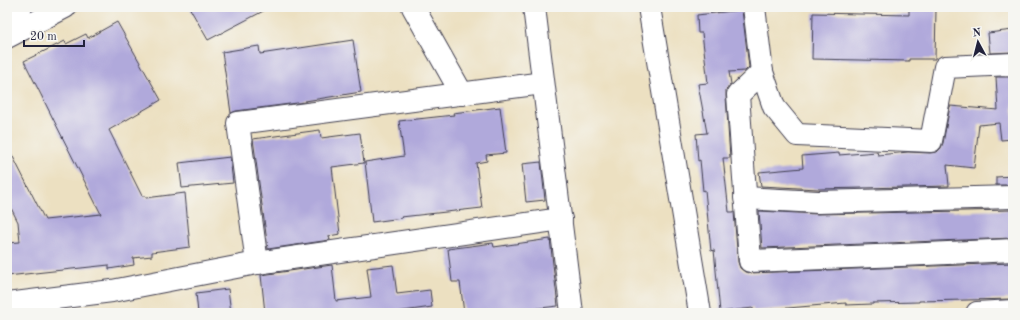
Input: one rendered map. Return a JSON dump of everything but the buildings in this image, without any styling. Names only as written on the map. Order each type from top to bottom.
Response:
[{"type":"street","points":[[7,14],[21,7]]},
{"type":"street","points":[[7,37],[66,7]]},
{"type":"street","points":[[413,7],[462,94]]},
{"type":"street","points":[[534,7],[572,313]]},
{"type":"street","points":[[649,7],[700,313]]},
{"type":"street","points":[[754,7],[762,72],[774,107],[797,135],[931,141],[945,67],[1013,64]]},
{"type":"street","points":[[762,72],[738,95],[750,261],[1013,250]]},
{"type":"street","points":[[258,263],[238,123],[543,83]]},
{"type":"street","points":[[745,198],[818,202],[1013,197]]},
{"type":"street","points":[[7,304],[112,291],[258,263],[561,219]]},
{"type":"street","points":[[978,313],[1013,311]]}]
